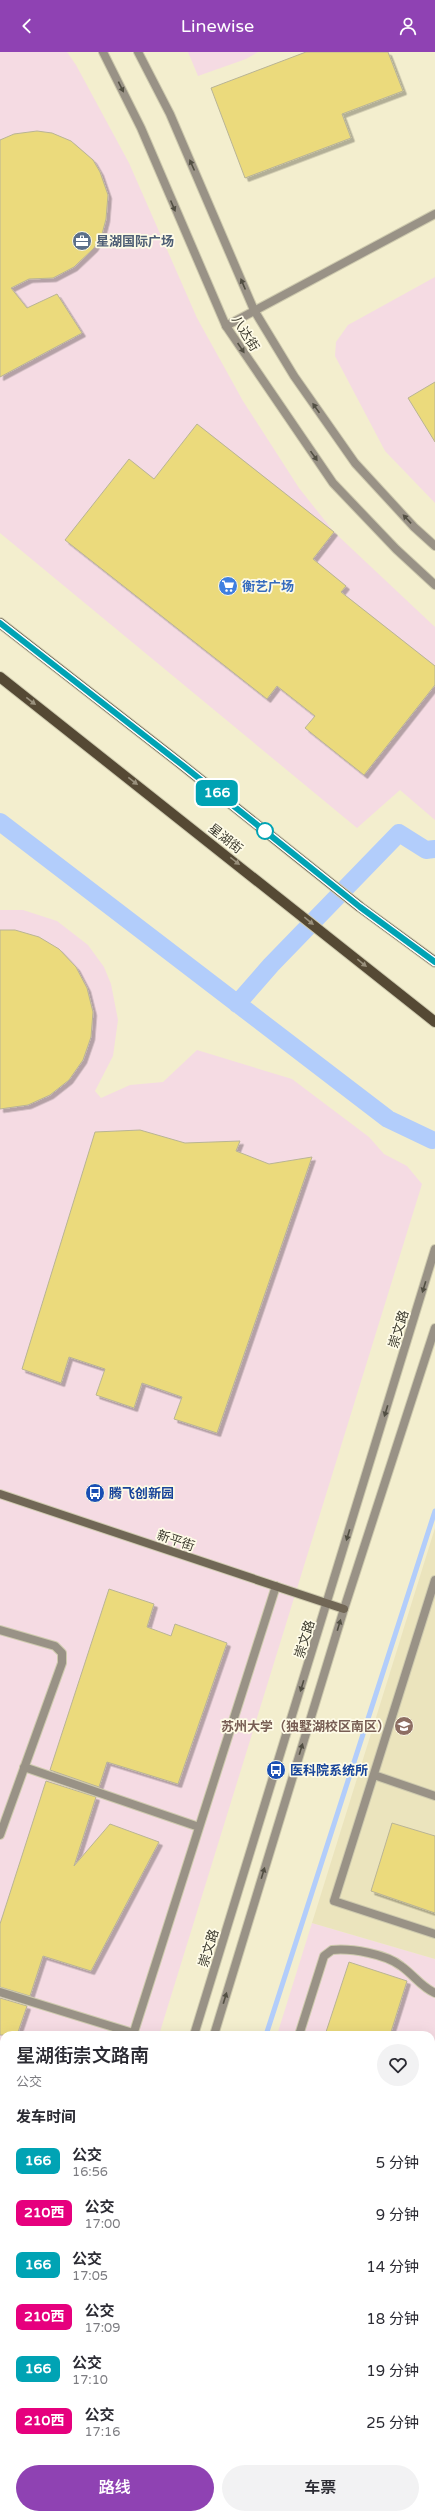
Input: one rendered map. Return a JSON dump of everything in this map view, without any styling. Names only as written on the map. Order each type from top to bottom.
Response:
[{"type":"main road","points":[[0,623],[360,907],[435,962]]},
{"type":"main road","name":"星湖街","points":[[0,677],[287,902],[435,1022]]},
{"type":"main road","name":"新平街","points":[[0,1494],[344,1609]]},
{"type":"street","name":"八达街","points":[[103,52],[141,128],[226,326],[333,483],[396,549],[435,584]]},
{"type":"street","name":"八达街","points":[[138,52],[170,114],[254,310],[294,376],[355,463],[414,527],[435,546]]},
{"type":"street","points":[[226,326],[435,214]]},
{"type":"street","name":"崇文路","points":[[195,2031],[435,1249]]},
{"type":"street","points":[[215,2031],[344,1609],[435,1328]]},
{"type":"street","points":[[435,1580],[334,1901],[435,1934]]},
{"type":"street","points":[[134,2031],[276,1586]]},
{"type":"street","points":[[0,1630],[55,1646],[62,1653],[62,1663],[58,1677],[0,1835]]},
{"type":"street","points":[[24,1767],[199,1827]]},
{"type":"street","points":[[374,1775],[435,1796]]},
{"type":"street","points":[[299,2031],[324,1956],[332,1950],[364,1952],[400,1965],[423,1988],[435,1993]]},
{"type":"street","points":[[0,1992],[124,2031]]},
{"type":"shaded area","name":"衡艺广场","points":[[0,52],[67,52],[76,65],[129,163],[197,318],[243,401],[299,488],[334,532],[435,627],[435,820],[400,790],[357,828],[0,533]]},
{"type":"shaded area","points":[[188,52],[258,52],[246,59],[198,76]]},
{"type":"shaded area","points":[[435,277],[435,503],[385,451],[335,356],[336,342],[348,325]]},
{"type":"shaded area","points":[[0,910],[23,910],[57,921],[88,945],[104,967],[111,984],[118,1020],[113,1056],[95,1091],[101,1098],[130,1085],[163,1082],[197,1050],[292,1079],[369,1137],[384,1154],[407,1166],[422,1184],[160,2031],[0,2031]]},
{"type":"shaded area","name":"苏州大学（独墅湖校区南区）","points":[[435,1528],[435,1959],[312,1923]]},
{"type":"shaded area","points":[[312,1923],[435,1959],[435,2031],[278,2031]]},
{"type":"building","points":[[306,52],[388,52],[403,91],[342,114],[351,138],[245,178],[211,88]]},
{"type":"building","points":[[37,131],[52,133],[71,141],[93,160],[100,172],[108,195],[106,219],[102,234],[94,248],[74,267],[53,278],[29,279],[11,288],[27,308],[57,294],[82,333],[0,377],[0,140],[14,134]]},
{"type":"building","points":[[435,382],[435,442],[408,398]]},
{"type":"building","points":[[197,424],[334,532],[313,559],[346,586],[341,592],[435,666],[435,685],[364,775],[305,728],[315,716],[277,686],[267,699],[65,540],[129,459],[154,479]]},
{"type":"building","points":[[0,930],[15,930],[39,937],[59,949],[76,967],[87,988],[93,1012],[91,1037],[83,1060],[69,1080],[50,1095],[28,1105],[0,1109]]},
{"type":"building","points":[[140,1130],[185,1143],[240,1141],[236,1151],[269,1164],[312,1157],[217,1433],[174,1419],[182,1397],[142,1383],[134,1408],[96,1395],[105,1369],[69,1357],[61,1383],[22,1369],[95,1132]]},
{"type":"building","points":[[109,1589],[154,1604],[147,1627],[171,1636],[175,1624],[227,1643],[178,1784],[107,1762],[99,1787],[50,1770]]},
{"type":"building","points":[[46,1781],[96,1797],[74,1866],[110,1824],[159,1842],[91,1971],[43,1956],[30,1996],[0,1987],[0,1924]]},
{"type":"building","points":[[392,1823],[435,1836],[435,1913],[371,1891]]},
{"type":"building","points":[[349,1962],[407,1981],[391,2031],[326,2031]]},
{"type":"building","points":[[0,1998],[27,2006],[18,2031],[0,2031]]},
{"type":"waterway","points":[[0,822],[388,1119],[432,1140]]},
{"type":"waterway","points":[[237,1004],[271,965],[399,833],[426,850],[435,849]]},
{"type":"waterway","points":[[267,2031],[435,1511]]},
{"type":"bus line","name":"166","points":[[0,623],[181,764],[360,907],[435,962]]},
{"type":"place","name":"星湖国际广场","points":[[82,241]]},
{"type":"place","name":"衡艺广场","points":[[228,586]]},
{"type":"place","name":"腾飞创新园","points":[[95,1493]]},
{"type":"place","name":"苏州大学（独墅湖校区南区）","points":[[404,1726]]},
{"type":"place","name":"医科院系统所","points":[[276,1770]]}]
